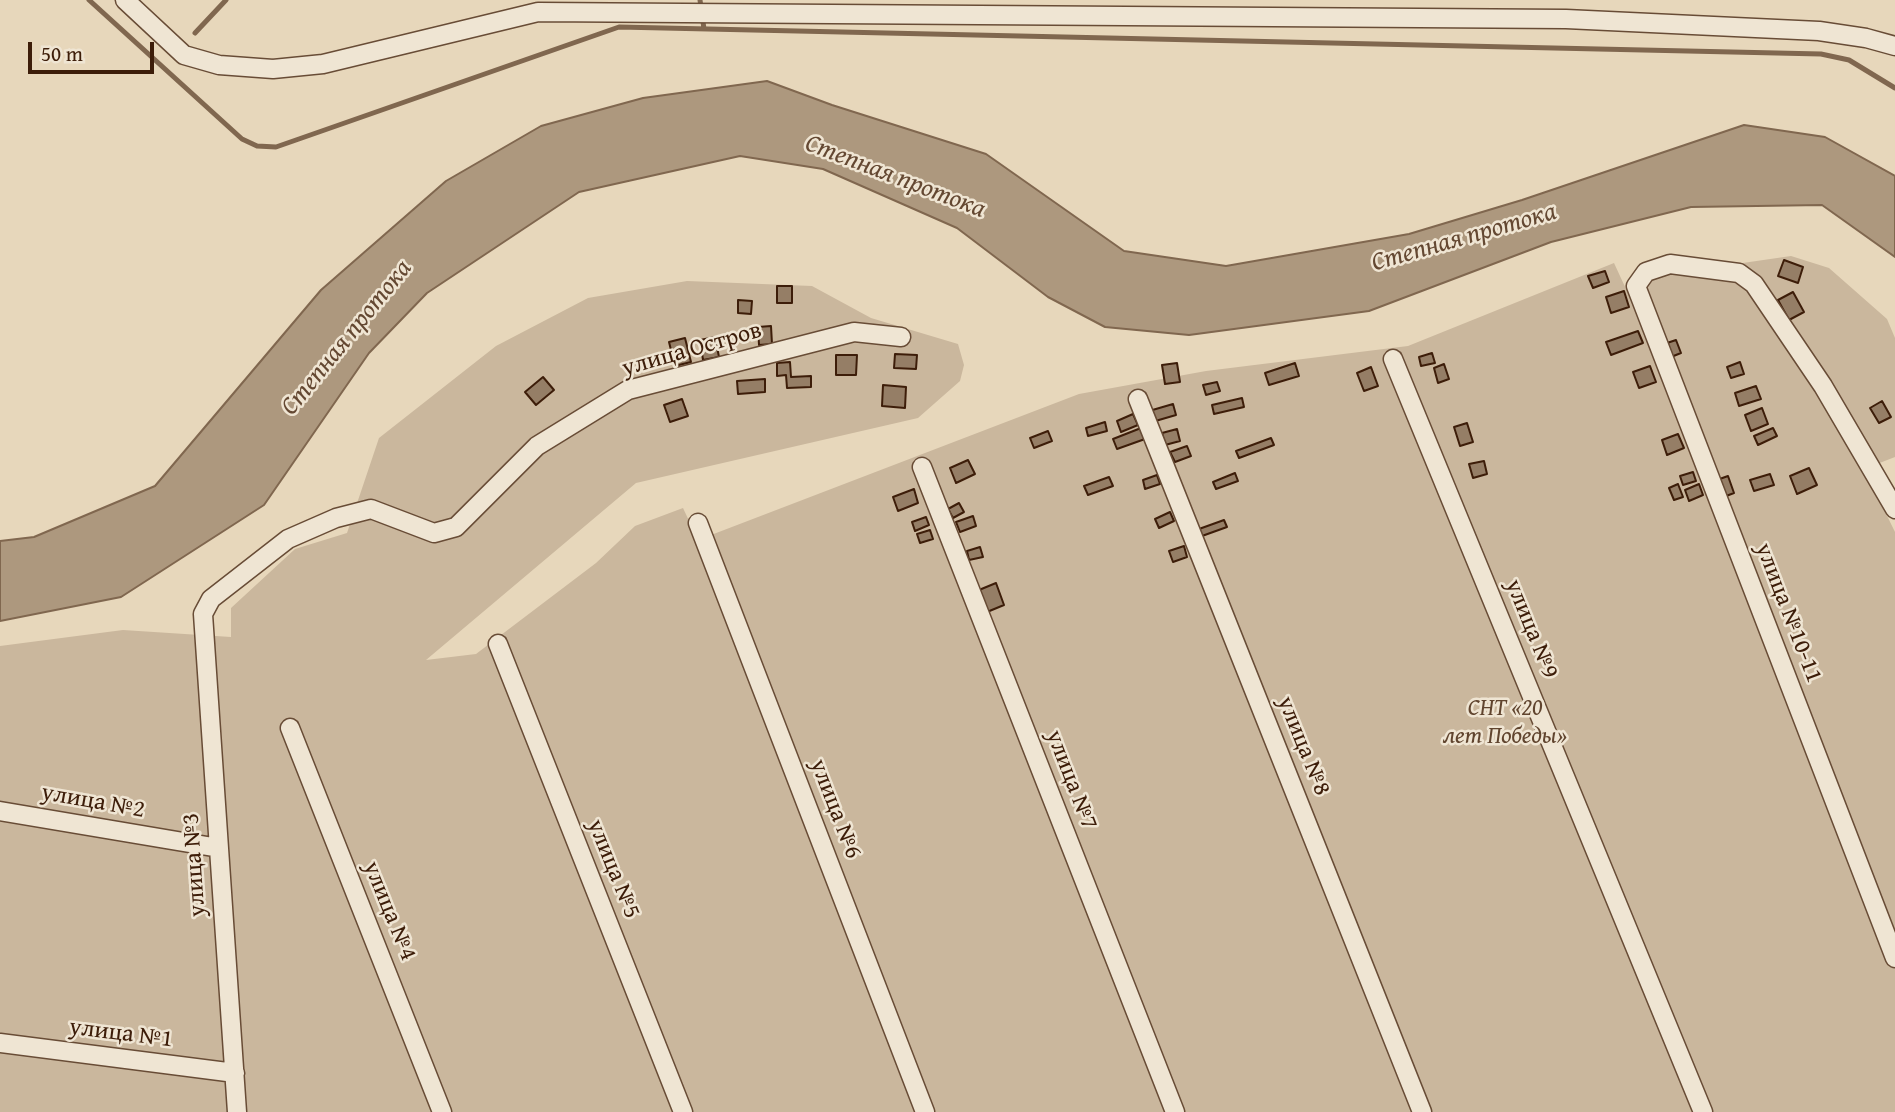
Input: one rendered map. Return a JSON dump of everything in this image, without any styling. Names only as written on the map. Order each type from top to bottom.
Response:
[{"type":"street","points":[[125,0],[184,55],[219,65],[273,69],[323,64],[538,12],[1566,19],[1819,31],[1866,38],[1895,47]]},
{"type":"street","name":"улица №10-11","points":[[1895,509],[1823,386],[1754,284],[1739,273],[1670,264],[1646,272],[1636,286],[1895,958]]},
{"type":"street","name":"улица Остров","points":[[203,614],[211,599],[288,539],[336,518],[371,509],[434,533],[456,527],[537,446],[628,390],[854,332],[901,337]]},
{"type":"street","name":"улица №9","points":[[1393,359],[1703,1112]]},
{"type":"street","name":"улица №8","points":[[1138,399],[1422,1112]]},
{"type":"street","name":"улица №7","points":[[922,467],[1175,1112]]},
{"type":"street","name":"улица №6","points":[[698,523],[925,1112]]},
{"type":"street","name":"улица №3","points":[[203,614],[237,1112]]},
{"type":"street","name":"улица №5","points":[[498,644],[683,1112]]},
{"type":"street","name":"улица №4","points":[[290,728],[442,1112]]},
{"type":"street","name":"улица №2","points":[[0,811],[219,848]]},
{"type":"street","name":"улица №1","points":[[0,1043],[235,1073]]},
{"type":"green space","name":"СНТ «20 лет Победы»","points":[[1791,256],[1829,268],[1887,319],[1895,338],[1895,457],[1864,469],[1895,532],[1895,1112],[0,1112],[0,646],[123,630],[231,637],[231,608],[295,549],[347,533],[379,438],[496,346],[588,298],[687,281],[812,286],[871,318],[958,344],[964,365],[960,381],[918,418],[636,483],[426,660],[476,654],[596,563],[635,526],[683,508],[698,540],[1079,394],[1206,371],[1408,346],[1614,263],[1626,289],[1646,277]]},
{"type":"water","name":"Степная протока","points":[[767,81],[832,105],[986,154],[1124,251],[1226,266],[1409,234],[1522,200],[1744,125],[1825,137],[1895,176],[1895,257],[1822,205],[1691,207],[1551,242],[1369,311],[1189,335],[1105,327],[1048,297],[957,228],[823,169],[740,156],[579,192],[427,293],[369,353],[264,505],[121,597],[0,621],[0,541],[34,537],[155,486],[321,290],[446,181],[541,126],[643,98]]},
{"type":"building","points":[[1784,260],[1803,267],[1798,283],[1778,276]]},
{"type":"building","points":[[1605,271],[1609,282],[1593,288],[1588,276]]},
{"type":"building","points":[[777,286],[792,286],[792,303],[777,303]]},
{"type":"building","points":[[1624,291],[1629,307],[1611,313],[1606,297]]},
{"type":"building","points":[[1793,292],[1804,312],[1789,320],[1778,300]]},
{"type":"building","points":[[738,300],[752,301],[751,314],[738,313]]},
{"type":"building","points":[[771,326],[772,344],[759,345],[758,327]]},
{"type":"building","points":[[1638,331],[1643,343],[1611,355],[1606,342]]},
{"type":"building","points":[[715,337],[719,357],[703,360],[700,340]]},
{"type":"building","points":[[685,338],[691,362],[675,366],[669,342]]},
{"type":"building","points":[[1676,340],[1681,353],[1666,359],[1661,345]]},
{"type":"building","points":[[1432,353],[1435,363],[1421,366],[1419,357]]},
{"type":"building","points":[[895,354],[917,355],[916,369],[894,368]]},
{"type":"building","points":[[836,355],[857,355],[856,375],[836,375]]},
{"type":"building","points":[[790,362],[791,377],[811,376],[811,387],[787,388],[786,375],[777,376],[777,363]]},
{"type":"building","points":[[1740,362],[1744,374],[1731,378],[1727,367]]},
{"type":"building","points":[[1177,363],[1180,382],[1165,384],[1162,365]]},
{"type":"building","points":[[1295,363],[1299,376],[1269,385],[1265,373]]},
{"type":"building","points":[[1444,364],[1449,379],[1438,383],[1434,368]]},
{"type":"building","points":[[1650,366],[1656,382],[1639,388],[1633,372]]},
{"type":"building","points":[[1371,367],[1378,386],[1364,391],[1357,373]]},
{"type":"building","points":[[543,377],[554,390],[536,405],[525,392]]},
{"type":"building","points":[[765,379],[765,392],[738,394],[737,381]]},
{"type":"building","points":[[1217,382],[1220,391],[1206,395],[1203,385]]},
{"type":"building","points":[[883,385],[906,387],[905,408],[882,406]]},
{"type":"building","points":[[1756,386],[1761,399],[1739,406],[1735,393]]},
{"type":"building","points":[[1242,398],[1244,407],[1214,414],[1212,405]]},
{"type":"building","points":[[682,399],[688,416],[670,422],[664,405]]},
{"type":"building","points":[[1882,401],[1891,417],[1879,423],[1870,408]]},
{"type":"building","points":[[1173,404],[1176,415],[1152,422],[1149,411]]},
{"type":"building","points":[[1762,408],[1768,424],[1751,431],[1745,415]]},
{"type":"building","points":[[1133,414],[1138,425],[1121,432],[1117,421]]},
{"type":"building","points":[[1105,422],[1107,431],[1088,436],[1086,428]]},
{"type":"building","points":[[1467,423],[1473,442],[1460,446],[1454,427]]},
{"type":"building","points":[[1141,428],[1145,439],[1117,449],[1113,439]]},
{"type":"building","points":[[1773,428],[1777,436],[1758,445],[1754,436]]},
{"type":"building","points":[[1177,429],[1180,441],[1165,445],[1162,433]]},
{"type":"building","points":[[1048,431],[1052,441],[1034,448],[1030,438]]},
{"type":"building","points":[[1678,434],[1684,448],[1667,455],[1662,440]]},
{"type":"building","points":[[1271,438],[1274,445],[1239,458],[1236,451]]},
{"type":"building","points":[[1187,446],[1191,456],[1175,462],[1170,452]]},
{"type":"building","points":[[968,460],[975,474],[956,483],[950,468]]},
{"type":"building","points":[[1484,461],[1487,474],[1473,478],[1469,464]]},
{"type":"building","points":[[1809,468],[1817,485],[1797,494],[1790,476]]},
{"type":"building","points":[[1693,472],[1696,481],[1683,485],[1680,476]]},
{"type":"building","points":[[1235,473],[1238,481],[1216,489],[1213,482]]},
{"type":"building","points":[[1770,474],[1774,485],[1754,491],[1750,480]]},
{"type":"building","points":[[1157,475],[1160,484],[1145,489],[1143,480]]},
{"type":"building","points":[[1728,476],[1734,493],[1721,498],[1714,481]]},
{"type":"building","points":[[1109,477],[1113,486],[1088,495],[1084,486]]},
{"type":"building","points":[[1678,484],[1683,497],[1674,500],[1669,488]]},
{"type":"building","points":[[1699,484],[1703,495],[1689,501],[1685,490]]},
{"type":"building","points":[[914,489],[918,503],[898,511],[893,497]]},
{"type":"building","points":[[959,503],[964,512],[953,518],[948,509]]},
{"type":"building","points":[[1170,512],[1174,521],[1159,528],[1155,519]]},
{"type":"building","points":[[973,516],[976,526],[960,532],[956,522]]},
{"type":"building","points":[[926,517],[929,525],[915,531],[912,522]]},
{"type":"building","points":[[1224,520],[1227,527],[1202,536],[1199,529]]},
{"type":"building","points":[[930,530],[933,539],[920,543],[917,534]]},
{"type":"building","points":[[1184,546],[1187,557],[1173,562],[1169,551]]},
{"type":"building","points":[[980,547],[983,557],[969,560],[967,551]]},
{"type":"building","points":[[996,583],[1004,605],[987,612],[979,590]]},
{"type":"waterway","points":[[89,0],[242,139],[257,146],[276,147],[619,27],[1821,54],[1849,60],[1895,88]]},
{"type":"waterway","points":[[195,33],[226,0]]},
{"type":"waterway","points":[[700,0],[704,29]]}]
